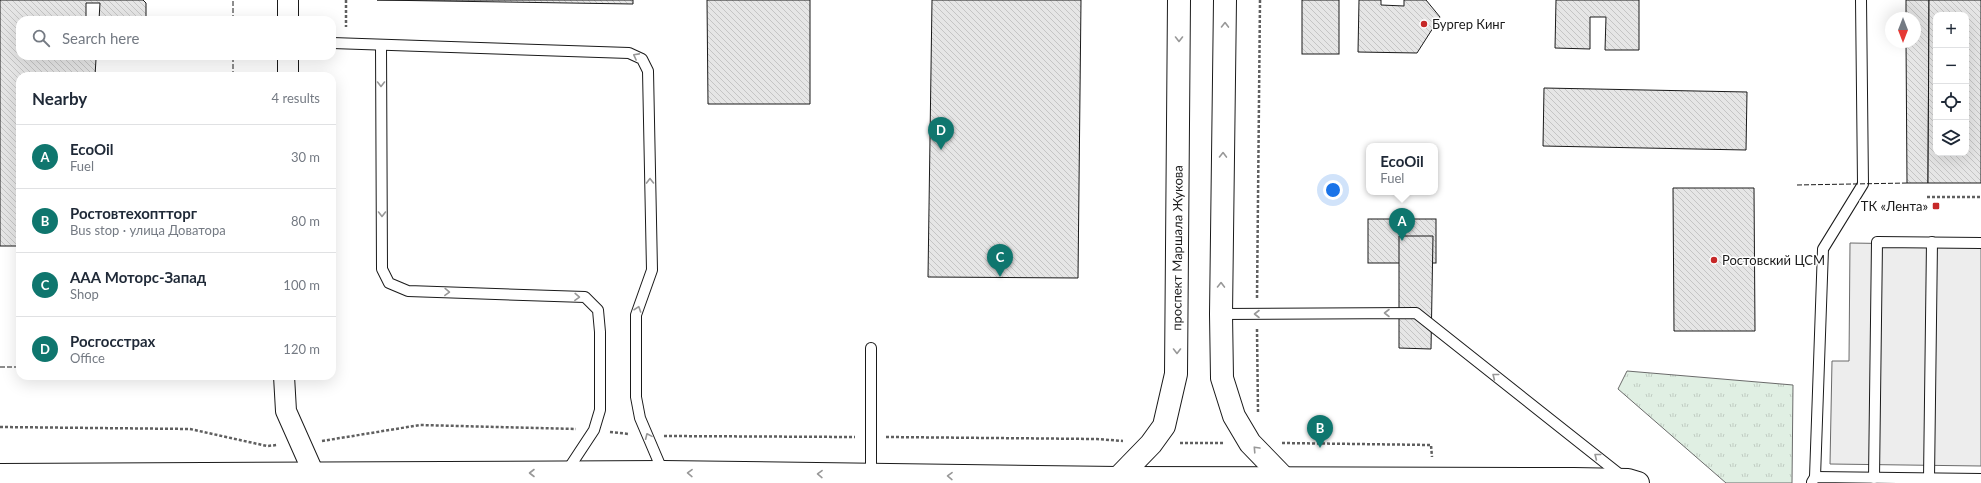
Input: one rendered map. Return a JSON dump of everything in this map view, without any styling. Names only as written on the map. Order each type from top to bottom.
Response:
[{"type":"street","points":[[288,0],[288,16]]},
{"type":"street","name":"проспект Маршала Жукова","points":[[1118,478],[1151,444],[1164,426],[1176,374],[1179,0]]},
{"type":"street","points":[[1225,0],[1221,314],[1222,378],[1234,416],[1282,477]]},
{"type":"street","points":[[288,60],[288,72]]},
{"type":"street","points":[[284,380],[286,411],[314,474]]},
{"type":"street","points":[[0,475],[186,479],[314,474],[355,478],[663,472],[1118,478],[1282,477],[1633,482]]},
{"type":"lane","points":[[1861,0],[1863,184],[1823,249],[1813,480],[1874,478],[1981,479]]},
{"type":"lane","points":[[336,43],[630,53],[642,59],[648,70],[652,270],[636,315],[636,397],[640,418],[663,472]]},
{"type":"lane","points":[[381,45],[382,269],[389,283],[408,291],[585,297],[598,310],[600,332],[600,410],[594,430],[566,473]]},
{"type":"lane","points":[[1874,478],[1877,242],[1981,243]]},
{"type":"lane","points":[[1929,479],[1932,242]]},
{"type":"lane","points":[[1221,314],[1416,313],[1633,482]]},
{"type":"lane","points":[[871,348],[871,475]]},
{"type":"path","points":[[346,0],[346,44]]},
{"type":"path","points":[[1254,443],[1260,0]]},
{"type":"path","points":[[1927,197],[1981,197]]},
{"type":"path","points":[[0,427],[190,429],[267,446],[300,444],[420,425],[594,430],[648,436],[1097,439],[1151,444],[1254,443],[1431,445],[1432,479]]},
{"type":"green space","points":[[1627,371],[1793,385],[1792,483],[1726,483],[1618,389]]},
{"type":"shaded area","points":[[1850,243],[1981,245],[1981,466],[1830,464],[1832,361],[1849,361]]},
{"type":"building","points":[[0,0],[143,0],[146,3],[146,16],[99,16],[100,3],[86,3],[86,16],[16,16],[16,60],[96,60],[95,72],[16,72],[16,246],[0,246]]},
{"type":"building","points":[[377,0],[633,0],[633,4]]},
{"type":"building","points":[[707,0],[810,0],[810,104],[708,104]]},
{"type":"building","points":[[932,0],[1081,0],[1078,278],[928,277]]},
{"type":"building","points":[[1302,0],[1339,0],[1339,54],[1302,54]]},
{"type":"building","points":[[1359,0],[1381,0],[1381,5],[1404,6],[1404,0],[1426,0],[1440,17],[1417,53],[1358,52]]},
{"type":"building","points":[[1556,0],[1639,0],[1639,50],[1605,50],[1606,17],[1590,17],[1590,49],[1555,48]]},
{"type":"building","points":[[1906,0],[1929,0],[1928,183],[1907,183],[1906,48],[1921,48],[1921,12],[1906,12]]},
{"type":"building","points":[[1929,0],[1981,0],[1981,183],[1928,183]]},
{"type":"building","points":[[1544,88],[1747,92],[1746,150],[1543,146]]},
{"type":"building","name":"Ростовский ЦСМ","points":[[1673,188],[1754,188],[1755,331],[1674,331]]},
{"type":"building","points":[[1368,219],[1436,219],[1436,263],[1368,263]]},
{"type":"building","points":[[1399,236],[1433,236],[1431,349],[1399,348]]},
{"type":"fence","points":[[233,0],[233,16]]},
{"type":"fence","points":[[233,60],[233,72]]},
{"type":"fence","points":[[1797,185],[1908,183]]},
{"type":"fence","points":[[0,367],[16,367]]},
{"type":"place","name":"Бургер Кинг","points":[[1424,24]]},
{"type":"place","name":"Росгосстрах","points":[[941,150]]},
{"type":"place","name":"ТК «Лента»","points":[[1936,206]]},
{"type":"place","name":"EcoOil","points":[[1402,241]]},
{"type":"place","name":"Ростовский ЦСМ","points":[[1714,260]]},
{"type":"place","name":"ААА Моторс-Запад","points":[[1000,277]]},
{"type":"place","name":"Ростовтехоптторг","points":[[1320,448]]}]
